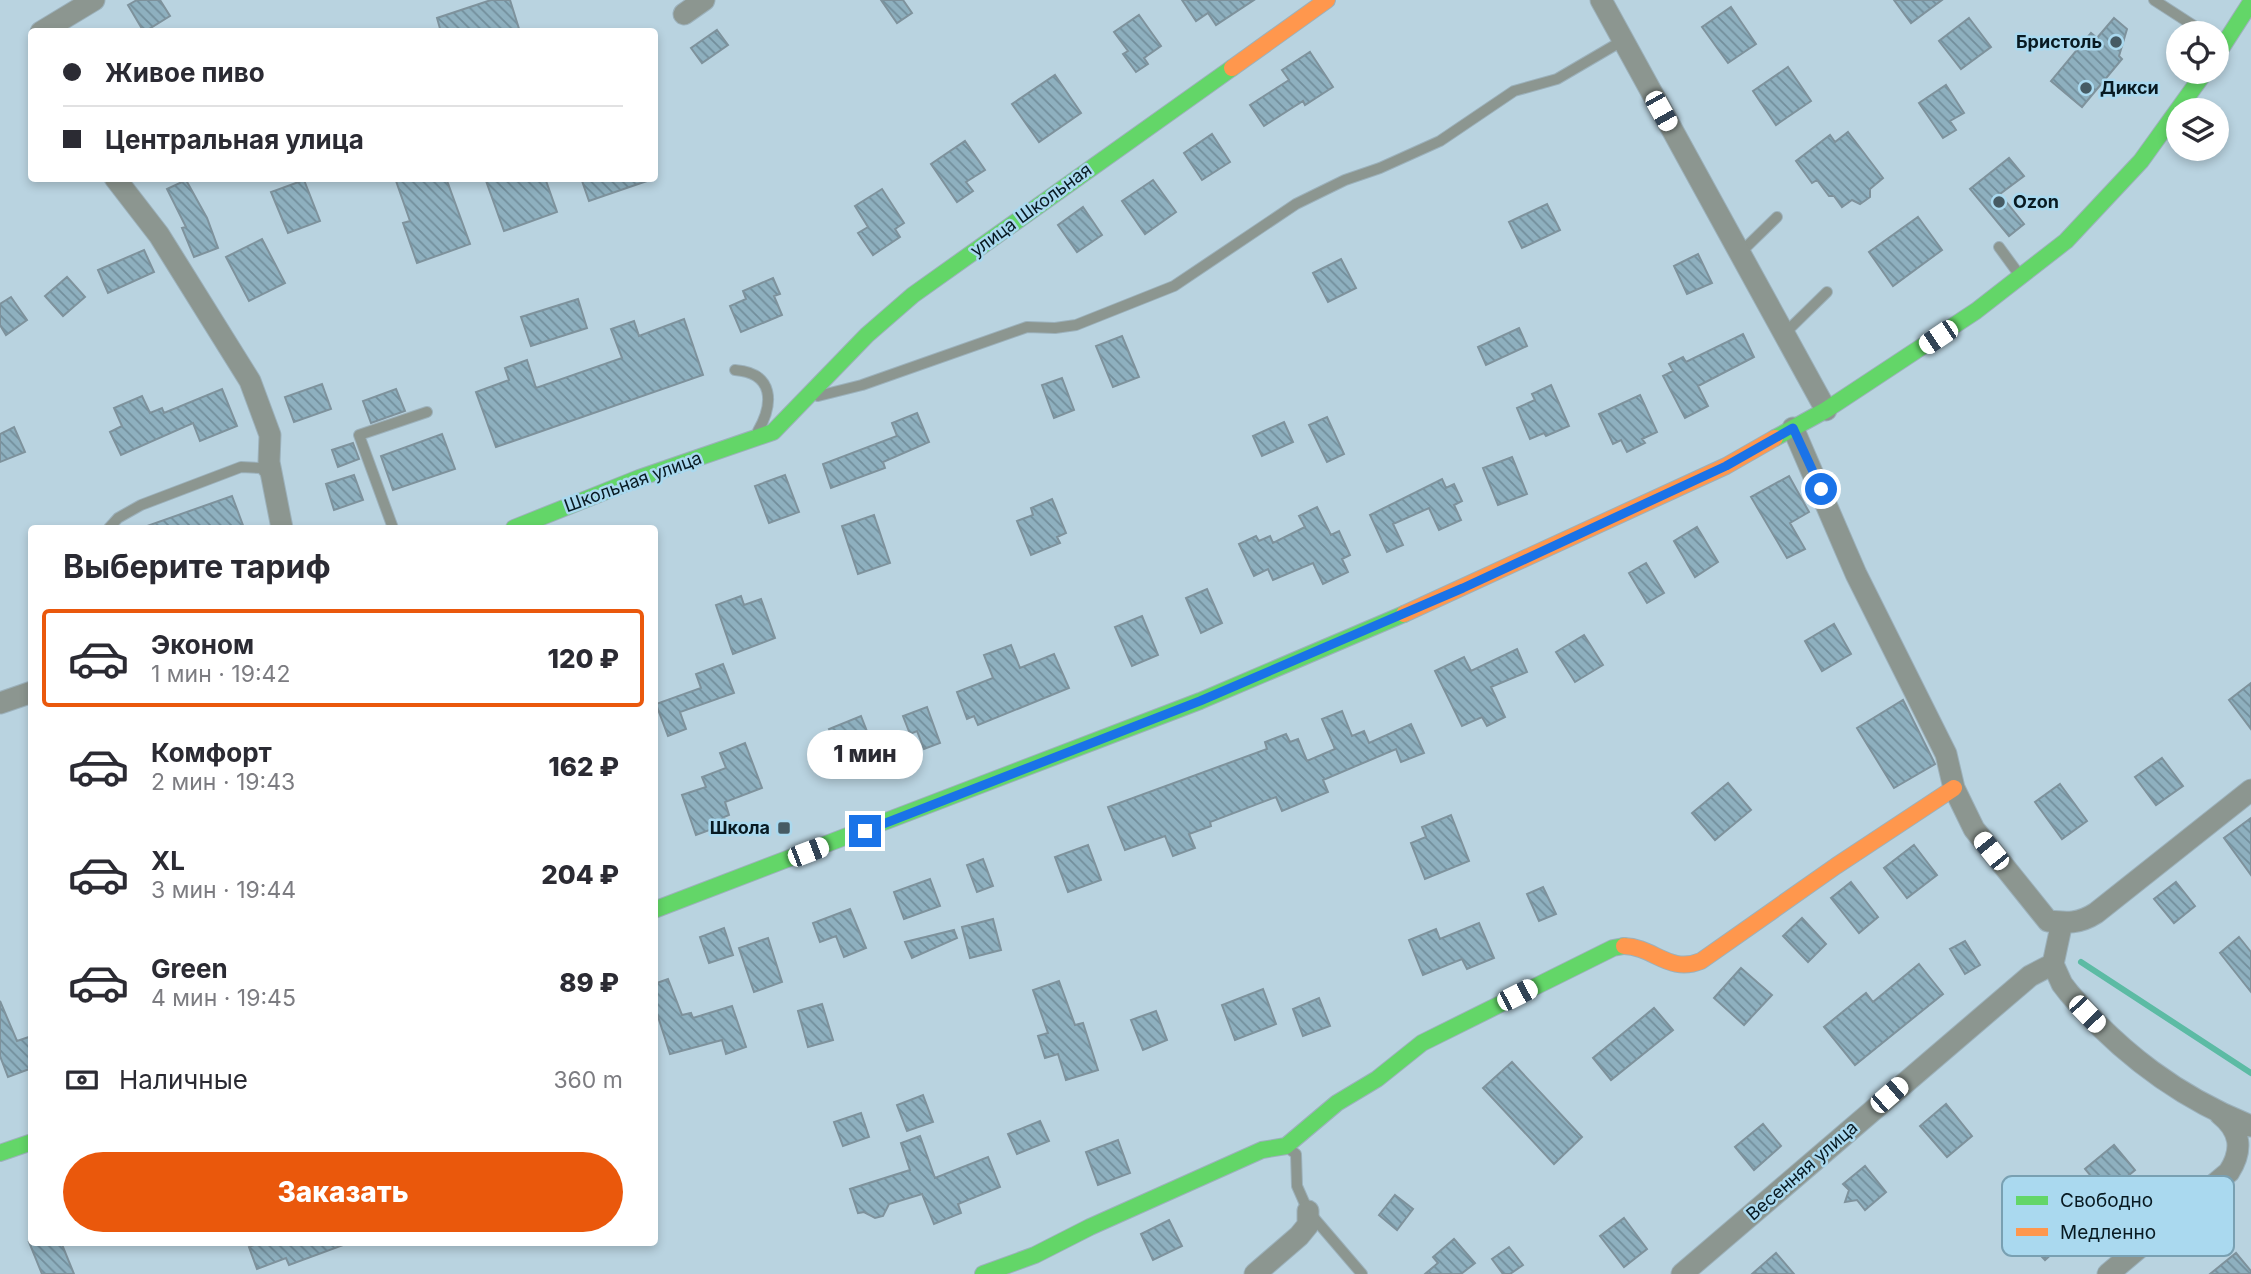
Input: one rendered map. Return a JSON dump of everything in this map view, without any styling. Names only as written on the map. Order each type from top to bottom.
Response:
[{"type":"street","points":[[48,28],[94,0]]},
{"type":"street","points":[[684,14],[704,0]]},
{"type":"street","name":"улица Школьная","points":[[753,439],[773,432],[867,335],[913,295],[1327,0]]},
{"type":"street","points":[[1601,0],[1826,410]]},
{"type":"street","points":[[2229,33],[2251,2]]},
{"type":"street","points":[[658,908],[1200,701],[1463,588],[1726,466],[1826,410],[1976,311],[2066,241],[2140,161],[2196,84]]},
{"type":"street","points":[[118,182],[159,235],[250,381],[270,435],[269,462],[281,525]]},
{"type":"street","points":[[1793,428],[1856,574],[1946,754],[1954,788],[1974,829],[2048,921],[2069,924],[2096,913],[2251,790]]},
{"type":"street","name":"Школьная улица","points":[[522,525],[639,478],[753,439]]},
{"type":"street","points":[[0,703],[28,693]]},
{"type":"street","points":[[983,1274],[1035,1255],[1090,1227],[1262,1150],[1286,1146],[1337,1103],[1377,1079],[1422,1043],[1613,948],[1634,946],[1682,966],[1701,961],[1836,866],[1954,788]]},
{"type":"street","points":[[2062,922],[2053,964],[2062,985],[2119,1046],[2147,1069],[2233,1124],[2238,1140],[2238,1152],[2229,1172],[2224,1176]]},
{"type":"street","name":"Весенняя улица","points":[[1682,1274],[2029,976],[2053,964]]},
{"type":"street","points":[[2219,1113],[2251,1126]]},
{"type":"street","points":[[0,1153],[28,1143]]},
{"type":"street","points":[[1255,1274],[1299,1236],[1308,1225],[1308,1211]]},
{"type":"street","points":[[2108,1274],[2129,1256]]},
{"type":"lane","points":[[2154,0],[2186,21]]},
{"type":"lane","points":[[802,400],[862,386],[1027,327],[1076,326],[1159,293],[1182,281],[1296,204],[1345,180],[1380,168],[1440,141],[1514,91],[1556,79],[1622,41]]},
{"type":"lane","points":[[1740,253],[1777,216]]},
{"type":"lane","points":[[1999,247],[2021,276]]},
{"type":"lane","points":[[1784,334],[1827,292]]},
{"type":"lane","points":[[735,370],[747,371],[756,376],[764,384],[769,399],[767,415],[753,439]]},
{"type":"lane","points":[[392,525],[359,435],[426,412]]},
{"type":"lane","points":[[111,525],[118,517],[141,505],[241,467],[261,468],[272,483]]},
{"type":"lane","points":[[1286,1146],[1296,1154],[1297,1186],[1308,1211],[1362,1274]]},
{"type":"building","points":[[137,0],[160,0],[170,16],[150,28],[142,28],[128,5]]},
{"type":"building","points":[[491,0],[510,0],[519,28],[440,28],[437,18]]},
{"type":"building","points":[[881,0],[903,0],[912,13],[897,23]]},
{"type":"building","points":[[1182,0],[1254,0],[1216,25],[1208,13],[1196,21]]},
{"type":"building","points":[[1894,0],[1942,0],[1911,23]]},
{"type":"building","points":[[1731,7],[1756,44],[1728,63],[1702,27]]},
{"type":"building","points":[[1139,15],[1161,46],[1144,58],[1148,64],[1136,72],[1123,54],[1128,51],[1114,32]]},
{"type":"building","points":[[1969,18],[1991,47],[1961,69],[1939,41]]},
{"type":"building","points":[[2114,18],[2127,29],[2119,56],[2122,59],[2082,107],[2051,81],[2091,33],[2097,38]]},
{"type":"building","points":[[717,30],[728,45],[702,63],[691,48]]},
{"type":"building","points":[[1310,52],[1333,87],[1305,105],[1303,101],[1264,126],[1250,105],[1289,80],[1282,70]]},
{"type":"building","points":[[1788,67],[1811,101],[1776,125],[1753,91]]},
{"type":"building","points":[[1055,75],[1081,113],[1039,142],[1012,104]]},
{"type":"building","points":[[1946,85],[1964,113],[1950,121],[1956,130],[1943,138],[1919,103]]},
{"type":"building","points":[[1848,132],[1883,178],[1870,189],[1870,197],[1860,204],[1852,200],[1842,207],[1817,180],[1812,183],[1796,161],[1830,135],[1835,142]]},
{"type":"building","points":[[1212,134],[1230,162],[1202,180],[1184,153]]},
{"type":"building","points":[[965,141],[985,170],[966,182],[973,191],[957,202],[931,164]]},
{"type":"building","points":[[2009,158],[2024,176],[2000,194],[2024,224],[2009,236],[1970,189]]},
{"type":"building","points":[[1153,180],[1176,212],[1145,234],[1122,201]]},
{"type":"building","points":[[187,182],[207,218],[218,248],[194,257],[182,228],[186,227],[167,189]]},
{"type":"building","points":[[305,182],[320,221],[288,233],[271,192]]},
{"type":"building","points":[[396,182],[447,182],[470,244],[417,263],[403,223],[410,221]]},
{"type":"building","points":[[486,182],[546,182],[557,212],[504,231]]},
{"type":"building","points":[[582,182],[644,182],[589,201]]},
{"type":"building","points":[[882,189],[904,223],[895,229],[900,237],[873,255],[858,233],[868,227],[855,206]]},
{"type":"building","points":[[1547,204],[1560,230],[1522,248],[1509,222]]},
{"type":"building","points":[[1083,207],[1102,235],[1077,252],[1058,225]]},
{"type":"building","points":[[1918,217],[1942,250],[1893,286],[1869,252]]},
{"type":"building","points":[[262,239],[285,283],[249,301],[226,257]]},
{"type":"building","points":[[144,250],[154,272],[108,293],[98,270]]},
{"type":"building","points":[[1698,254],[1712,283],[1687,294],[1674,266]]},
{"type":"building","points":[[1341,259],[1356,288],[1328,302],[1313,273]]},
{"type":"building","points":[[67,277],[85,297],[63,316],[45,296]]},
{"type":"building","points":[[773,278],[780,294],[774,296],[782,315],[741,332],[730,306],[746,299],[743,291]]},
{"type":"building","points":[[11,297],[27,320],[6,335],[0,325],[0,304]]},
{"type":"building","points":[[578,299],[587,328],[531,346],[521,317]]},
{"type":"building","points":[[684,319],[703,375],[496,447],[476,392],[509,380],[505,368],[527,360],[536,388],[622,358],[611,329],[634,321],[639,336]]},
{"type":"building","points":[[1519,328],[1527,346],[1486,365],[1478,347]]},
{"type":"building","points":[[1743,334],[1754,357],[1698,386],[1708,406],[1685,418],[1663,376],[1673,371],[1669,364],[1683,357],[1686,362]]},
{"type":"building","points":[[1122,336],[1139,377],[1113,387],[1096,346]]},
{"type":"building","points":[[1062,378],[1074,410],[1054,418],[1042,385]]},
{"type":"building","points":[[322,384],[331,409],[294,422],[285,397]]},
{"type":"building","points":[[1551,385],[1569,426],[1546,436],[1544,433],[1530,439],[1517,408],[1535,400],[1532,394]]},
{"type":"building","points":[[222,389],[237,426],[200,441],[193,423],[121,455],[110,432],[122,426],[114,408],[142,396],[150,413],[162,408],[164,413]]},
{"type":"building","points":[[396,389],[405,411],[371,423],[363,401]]},
{"type":"building","points":[[1640,395],[1657,432],[1642,439],[1645,443],[1627,452],[1621,440],[1613,444],[1599,414]]},
{"type":"building","points":[[917,413],[929,442],[883,462],[885,468],[831,488],[823,464],[897,436],[892,423]]},
{"type":"building","points":[[1327,417],[1344,454],[1327,462],[1309,425]]},
{"type":"building","points":[[1284,422],[1293,442],[1262,456],[1253,436]]},
{"type":"building","points":[[14,427],[25,452],[0,462],[0,434]]},
{"type":"building","points":[[442,434],[455,469],[393,490],[381,456]]},
{"type":"building","points":[[353,443],[359,459],[338,467],[332,450]]},
{"type":"building","points":[[1512,457],[1527,494],[1498,505],[1483,468]]},
{"type":"building","points":[[354,475],[363,500],[334,510],[326,484]]},
{"type":"building","points":[[785,475],[799,512],[769,523],[755,486]]},
{"type":"building","points":[[1789,476],[1809,512],[1790,523],[1805,549],[1787,558],[1751,497]]},
{"type":"building","points":[[1442,479],[1446,488],[1454,484],[1462,501],[1454,505],[1461,520],[1439,530],[1429,508],[1393,524],[1403,545],[1387,552],[1370,515]]},
{"type":"building","points":[[232,496],[243,525],[150,525]]},
{"type":"building","points":[[1052,499],[1066,533],[1057,537],[1060,543],[1031,555],[1017,521],[1033,515],[1031,508]]},
{"type":"building","points":[[1317,507],[1331,535],[1339,531],[1350,555],[1342,559],[1348,572],[1323,584],[1313,563],[1273,580],[1268,569],[1254,576],[1239,544],[1256,536],[1259,541],[1270,536],[1273,543],[1305,527],[1299,516]]},
{"type":"building","points":[[874,515],[890,563],[858,574],[842,526]]},
{"type":"building","points":[[1697,527],[1718,562],[1695,577],[1674,541]]},
{"type":"building","points":[[1646,563],[1664,593],[1647,603],[1629,573]]},
{"type":"building","points":[[1207,589],[1222,623],[1201,633],[1186,598]]},
{"type":"building","points":[[741,596],[744,605],[761,599],[775,638],[733,654],[716,605]]},
{"type":"building","points":[[1142,616],[1158,655],[1132,666],[1115,627]]},
{"type":"building","points":[[1834,624],[1851,654],[1822,671],[1805,641]]},
{"type":"building","points":[[1584,635],[1603,665],[1575,682],[1556,652]]},
{"type":"building","points":[[1011,645],[1020,668],[1054,654],[1069,688],[978,725],[974,716],[967,719],[957,692],[993,678],[984,655]]},
{"type":"building","points":[[1517,649],[1527,672],[1491,687],[1505,717],[1487,726],[1482,717],[1462,726],[1435,671],[1464,657],[1471,671]]},
{"type":"building","points":[[723,664],[734,693],[680,712],[686,729],[668,736],[658,703],[701,688],[696,674]]},
{"type":"building","points":[[2251,683],[2251,729],[2229,700]]},
{"type":"building","points":[[1903,700],[1935,764],[1894,788],[1857,728]]},
{"type":"building","points":[[927,707],[940,743],[924,749],[917,731],[910,734],[903,716]]},
{"type":"building","points":[[1342,711],[1352,736],[1364,731],[1369,743],[1411,724],[1424,753],[1401,762],[1396,749],[1323,780],[1328,792],[1282,811],[1276,797],[1210,822],[1211,826],[1189,834],[1195,848],[1173,856],[1165,836],[1125,850],[1108,807],[1267,749],[1265,742],[1286,734],[1290,742],[1298,739],[1307,761],[1335,749],[1322,719]]},
{"type":"building","points":[[861,716],[881,767],[860,775],[851,754],[840,758],[829,729]]},
{"type":"building","points":[[745,743],[762,788],[725,802],[729,815],[724,817],[726,824],[696,835],[682,795],[706,787],[702,777],[726,768],[720,753]]},
{"type":"building","points":[[2162,758],[2183,786],[2156,805],[2135,777]]},
{"type":"building","points":[[1728,783],[1751,810],[1715,840],[1692,813]]},
{"type":"building","points":[[2060,784],[2087,821],[2062,839],[2035,802]]},
{"type":"building","points":[[1451,815],[1469,861],[1425,879],[1411,843],[1426,837],[1422,827]]},
{"type":"building","points":[[2251,818],[2251,875],[2224,838]]},
{"type":"building","points":[[1088,845],[1101,880],[1068,892],[1055,857]]},
{"type":"building","points":[[1914,845],[1937,875],[1907,898],[1884,868]]},
{"type":"building","points":[[983,859],[993,886],[977,892],[967,865]]},
{"type":"building","points":[[930,879],[940,906],[904,919],[894,892]]},
{"type":"building","points":[[1851,882],[1878,917],[1859,933],[1831,898]]},
{"type":"building","points":[[2176,882],[2195,906],[2174,923],[2154,899]]},
{"type":"building","points":[[1543,887],[1556,914],[1539,921],[1527,894]]},
{"type":"building","points":[[850,909],[866,948],[844,957],[836,936],[820,942],[813,923]]},
{"type":"building","points":[[1802,918],[1826,944],[1808,962],[1783,936]]},
{"type":"building","points":[[993,919],[1001,950],[970,958],[962,927]]},
{"type":"building","points":[[1479,923],[1494,958],[1467,969],[1462,959],[1423,975],[1409,940],[1436,929],[1440,939]]},
{"type":"building","points":[[724,928],[733,955],[709,963],[700,937]]},
{"type":"building","points":[[954,930],[957,938],[912,958],[905,942]]},
{"type":"building","points":[[2239,937],[2251,952],[2251,992],[2220,953]]},
{"type":"building","points":[[768,938],[782,982],[754,992],[739,948]]},
{"type":"building","points":[[1965,941],[1980,965],[1965,974],[1950,949]]},
{"type":"building","points":[[1919,964],[1943,994],[1855,1065],[1824,1027],[1866,993],[1873,1002]]},
{"type":"building","points":[[1741,968],[1772,995],[1744,1025],[1714,998]]},
{"type":"building","points":[[668,979],[682,1015],[691,1013],[693,1018],[732,1006],[746,1047],[726,1054],[722,1040],[670,1054],[658,1016],[658,983]]},
{"type":"building","points":[[1059,981],[1075,1025],[1083,1023],[1098,1070],[1066,1080],[1058,1054],[1045,1058],[1038,1036],[1048,1033],[1033,990]]},
{"type":"building","points":[[1263,989],[1276,1024],[1235,1040],[1222,1005]]},
{"type":"building","points":[[1319,998],[1330,1026],[1303,1036],[1293,1009]]},
{"type":"building","points":[[0,1001],[17,1041],[28,1037],[28,1070],[8,1077],[0,1056]]},
{"type":"building","points":[[822,1004],[833,1040],[808,1047],[798,1011]]},
{"type":"building","points":[[1654,1008],[1673,1030],[1611,1080],[1593,1058]]},
{"type":"building","points":[[1156,1011],[1167,1040],[1143,1050],[1131,1020]]},
{"type":"building","points":[[1512,1062],[1582,1137],[1554,1164],[1483,1088]]},
{"type":"building","points":[[923,1095],[933,1122],[907,1131],[897,1105]]},
{"type":"building","points":[[1946,1104],[1972,1136],[1947,1157],[1920,1126]]},
{"type":"building","points":[[861,1113],[869,1137],[843,1146],[834,1122]]},
{"type":"building","points":[[1040,1121],[1049,1141],[1017,1154],[1008,1134]]},
{"type":"building","points":[[1763,1124],[1781,1146],[1754,1170],[1735,1147]]},
{"type":"building","points":[[920,1136],[935,1178],[988,1157],[1000,1187],[958,1204],[961,1213],[934,1224],[922,1194],[889,1204],[883,1216],[875,1218],[864,1212],[858,1213],[850,1189],[910,1170],[901,1143]]},
{"type":"building","points":[[1118,1140],[1130,1173],[1098,1185],[1086,1152]]},
{"type":"building","points":[[2114,1145],[2135,1170],[2128,1176],[2091,1176],[2085,1169]]},
{"type":"building","points":[[1865,1166],[1886,1192],[1865,1210],[1857,1200],[1845,1202],[1849,1190],[1843,1184]]},
{"type":"building","points":[[1395,1195],[1413,1209],[1397,1230],[1379,1215]]},
{"type":"building","points":[[1624,1218],[1647,1249],[1624,1267],[1600,1236]]},
{"type":"building","points":[[1169,1220],[1182,1246],[1153,1260],[1141,1234]]},
{"type":"building","points":[[1454,1239],[1475,1263],[1461,1274],[1425,1274],[1438,1263],[1433,1257]]},
{"type":"building","points":[[31,1246],[63,1246],[74,1274],[42,1274]]},
{"type":"building","points":[[341,1246],[289,1265],[286,1258],[257,1269],[249,1247]]},
{"type":"building","points":[[1509,1247],[1523,1265],[1510,1274],[1503,1274],[1492,1259]]},
{"type":"building","points":[[1776,1253],[1794,1274],[1752,1274]]},
{"type":"building","points":[[2236,1253],[2251,1274],[2210,1274],[2234,1256]]},
{"type":"waterway","points":[[2081,962],[2251,1073]]},
{"type":"traffic: fast","points":[[2229,36],[2251,2]]},
{"type":"traffic: fast","points":[[522,525],[639,478],[773,432],[867,335],[913,295],[1232,68]]},
{"type":"traffic: fast","points":[[1775,438],[1826,410],[1976,311],[2066,241],[2141,161],[2196,84]]},
{"type":"traffic: fast","points":[[658,908],[1200,701],[1404,614]]},
{"type":"traffic: fast","points":[[983,1274],[1035,1255],[1090,1227],[1262,1150],[1286,1146],[1337,1103],[1377,1079],[1422,1043],[1613,948],[1624,946]]},
{"type":"traffic: fast","points":[[0,1153],[28,1143]]},
{"type":"traffic: slow","points":[[1232,68],[1327,0]]},
{"type":"traffic: slow","points":[[1404,614],[1726,466],[1775,438]]},
{"type":"traffic: slow","points":[[1624,946],[1635,947],[1680,964],[1701,961],[1836,866],[1954,788]]},
{"type":"place","name":"Бристоль","points":[[2116,42]]},
{"type":"place","name":"Дикси","points":[[2086,88]]},
{"type":"place","name":"Ozon","points":[[1999,202]]},
{"type":"place","name":"Школа","points":[[784,828]]},
{"type":"route","points":[[865,831],[1200,701],[1463,588],[1726,466],[1793,428],[1821,489]]}]
